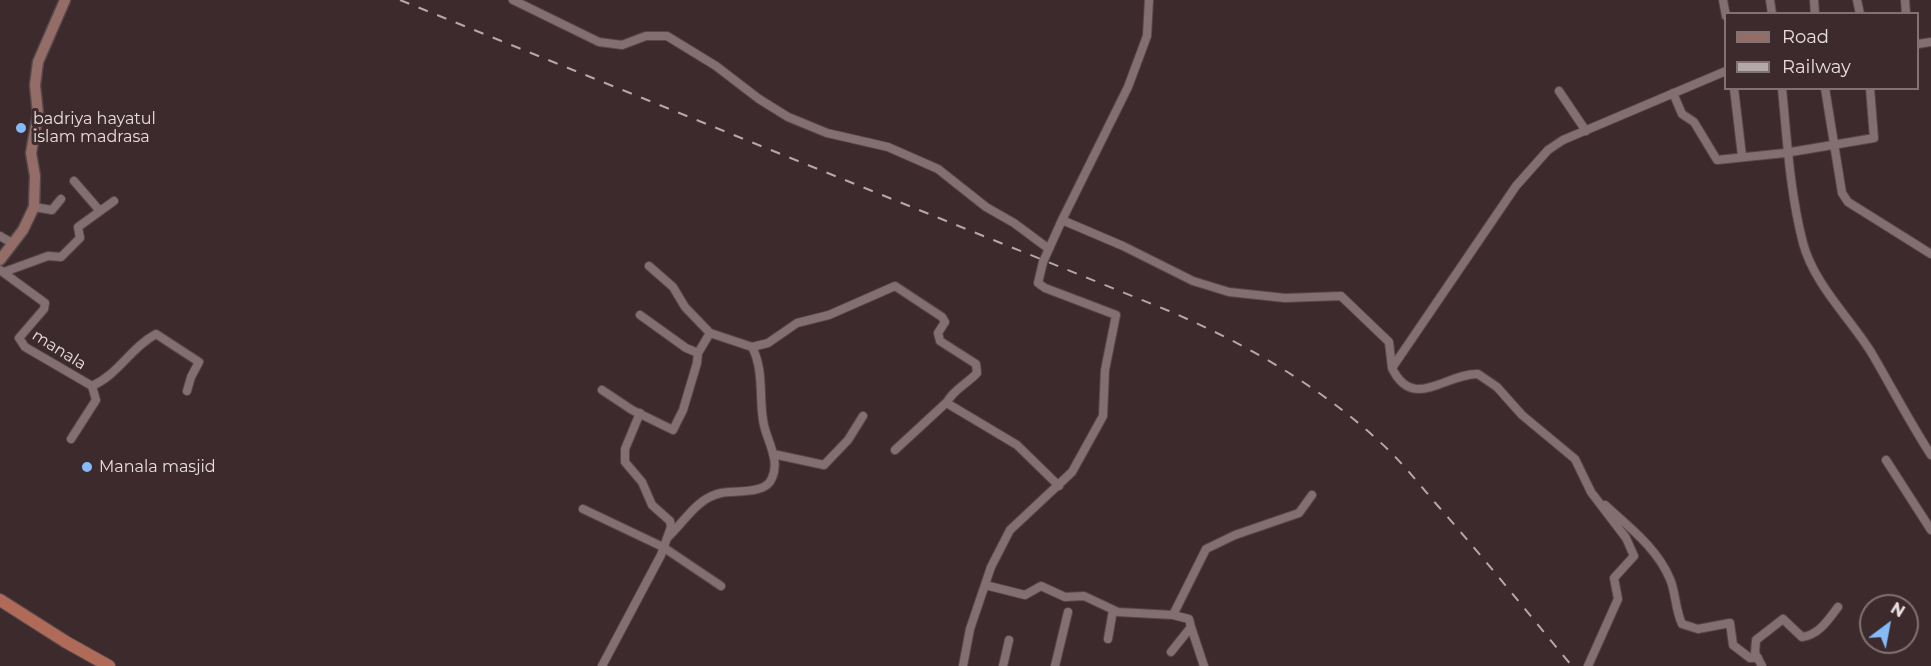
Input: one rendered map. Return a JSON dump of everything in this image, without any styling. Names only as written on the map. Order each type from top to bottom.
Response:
[{"type":"highway","points":[[0,600],[109,666]]},
{"type":"highway","points":[[0,608],[92,666]]},
{"type":"main road","points":[[0,260],[23,230],[34,207],[35,176],[31,153],[38,114],[35,85],[38,62],[65,0]]},
{"type":"street","points":[[513,0],[599,42],[622,45],[646,36],[666,36],[716,66],[759,99],[788,117],[826,133],[888,147],[938,168],[986,207],[1014,223],[1049,249]]},
{"type":"street","points":[[963,666],[970,629],[990,567],[1010,530],[1072,472],[1103,416],[1105,370],[1116,315],[1040,285],[1038,283],[1039,272],[1062,220],[1128,87],[1147,36],[1149,0]]},
{"type":"street","points":[[1392,368],[1532,166],[1555,145],[1724,71]]},
{"type":"street","points":[[1734,90],[1742,156]]},
{"type":"street","points":[[1782,90],[1788,152],[1803,244],[1813,268],[1871,352],[1902,410],[1931,455]]},
{"type":"street","points":[[1825,90],[1838,185],[1848,202],[1931,254]]},
{"type":"street","points":[[1673,93],[1682,114],[1694,122],[1717,160],[1833,146],[1874,138],[1870,90]]},
{"type":"street","points":[[1559,91],[1586,131]]},
{"type":"street","points":[[74,181],[100,211]]},
{"type":"street","points":[[34,207],[52,210],[62,199]]},
{"type":"street","points":[[2,271],[48,256],[61,257],[80,238],[78,227],[114,201]]},
{"type":"street","points":[[1062,220],[1123,246],[1193,281],[1228,292],[1285,298],[1341,296],[1389,342],[1392,368],[1405,384],[1420,390],[1461,376],[1478,374],[1497,387],[1522,415],[1575,459],[1593,496],[1626,538],[1634,556],[1614,578],[1618,599],[1588,666]]},
{"type":"street","points":[[0,236],[12,243]]},
{"type":"street","points":[[649,266],[673,287],[685,307],[710,333],[752,348],[768,343],[797,323],[829,315],[895,286],[942,317],[945,322],[938,333],[940,341],[976,364],[977,373],[896,450]]},
{"type":"street","name":"manala","points":[[2,271],[45,303],[44,309],[23,332],[20,343],[92,386],[106,380],[143,341],[156,334],[199,363],[190,377],[187,392]]},
{"type":"street","points":[[640,315],[686,348],[698,353]]},
{"type":"street","points":[[602,390],[673,430],[683,410],[698,353],[710,333]]},
{"type":"street","points":[[664,543],[707,498],[768,484],[772,478],[773,454],[763,422],[760,362],[752,348]]},
{"type":"street","points":[[71,439],[96,400],[92,386]]},
{"type":"street","points":[[947,402],[1017,446],[1059,486]]},
{"type":"street","points":[[602,666],[671,527],[670,521],[651,505],[642,482],[625,462],[625,449],[640,413]]},
{"type":"street","points":[[773,454],[824,465],[848,440],[863,416]]},
{"type":"street","points":[[1886,460],[1931,530]]},
{"type":"street","points":[[1173,615],[1206,549],[1235,535],[1299,513],[1312,495]]},
{"type":"street","points":[[1593,496],[1654,552],[1671,581],[1677,615],[1682,624],[1698,629],[1730,623],[1737,650],[1760,662]]},
{"type":"street","points":[[582,509],[664,543],[721,586]]},
{"type":"street","points":[[985,585],[1025,595],[1041,586],[1065,597],[1084,596],[1113,610],[1173,615],[1189,619],[1204,666]]},
{"type":"street","points":[[1760,662],[1755,653],[1756,640],[1775,623],[1784,619],[1802,637],[1812,636],[1826,624],[1838,607]]},
{"type":"street","points":[[1108,639],[1113,610]]},
{"type":"street","points":[[1055,666],[1068,612]]},
{"type":"street","points":[[1171,652],[1191,627]]},
{"type":"street","points":[[1003,666],[1009,640]]},
{"type":"railway","points":[[400,0],[1169,311],[1253,352],[1332,402],[1388,449],[1472,545],[1572,666]]},
{"type":"place","name":"badriya hayatul islam madrasa","points":[[21,128]]},
{"type":"place","name":"Manala masjid","points":[[87,467]]}]
